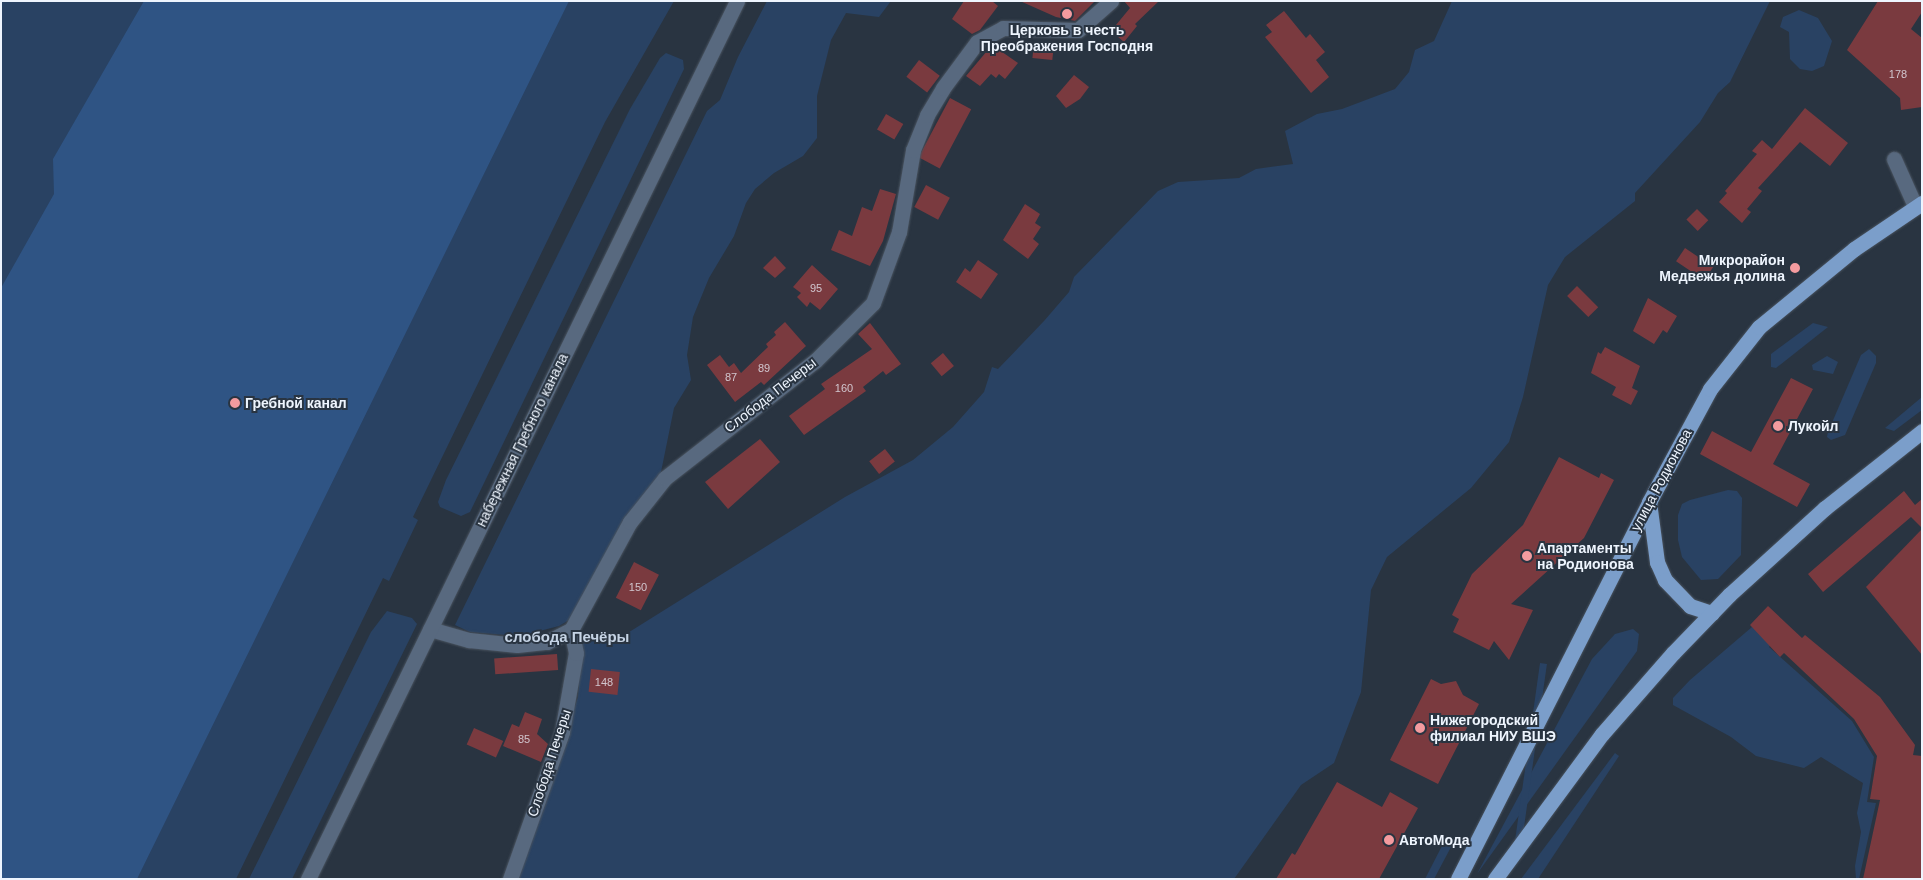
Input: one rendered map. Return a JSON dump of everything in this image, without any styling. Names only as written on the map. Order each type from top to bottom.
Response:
[{"type":"main road","name":"улица Родионова","points":[[1458,879],[1649,502],[1710,389],[1759,327],[1846,255],[1918,204]]},
{"type":"main road","points":[[1496,879],[1602,734],[1712,613],[1825,508],[1922,431]]},
{"type":"main road","points":[[1649,502],[1657,562],[1665,580],[1690,606],[1712,613]]},
{"type":"street","name":"набережная Гребного канала","points":[[308,879],[737,1]]},
{"type":"street","name":"Слобода Печеры","points":[[510,879],[562,732],[576,653],[572,630],[630,522],[665,478],[816,361],[874,303],[898,232],[913,150],[943,88],[977,42],[1003,28],[1078,30],[1111,1]]},
{"type":"street","points":[[1894,159],[1918,204]]},
{"type":"street","points":[[430,629],[469,640],[517,645],[547,642],[572,630]]},
{"type":"shaded area","name":"Гребной канал","points":[[1,1],[674,1],[605,122],[413,517],[418,520],[389,581],[383,578],[236,879],[1,879]]},
{"type":"shaded area","name":"Гребной канал","points":[[144,1],[569,1],[137,879],[1,879],[1,288],[54,194],[53,159]]},
{"type":"shaded area","points":[[767,1],[891,1],[879,17],[846,13],[831,40],[817,96],[817,138],[803,156],[774,173],[755,189],[746,203],[734,236],[709,278],[693,317],[687,355],[691,380],[674,408],[661,472],[574,617],[559,626],[520,636],[470,632],[455,625],[707,111],[720,100],[738,57]]},
{"type":"shaded area","points":[[1452,1],[1770,1],[1730,82],[1718,93],[1700,122],[1635,193],[1635,201],[1565,257],[1548,285],[1523,397],[1509,442],[1471,488],[1387,557],[1371,590],[1361,692],[1334,763],[1301,785],[1234,879],[517,879],[578,697],[582,640],[618,639],[845,497],[913,460],[953,427],[984,392],[992,367],[998,369],[1044,321],[1069,292],[1074,277],[1158,191],[1178,182],[1239,178],[1256,169],[1293,164],[1285,131],[1317,114],[1342,109],[1395,89],[1409,72],[1415,50],[1434,41]]},
{"type":"shaded area","points":[[1799,10],[1818,18],[1832,41],[1824,66],[1812,71],[1800,69],[1790,59],[1789,32],[1780,27],[1783,17]]},
{"type":"shaded area","points":[[666,53],[683,60],[684,69],[470,512],[461,516],[440,507],[438,502],[446,480],[630,109],[660,58]]},
{"type":"shaded area","points":[[1813,323],[1828,327],[1776,368],[1771,367],[1771,354]]},
{"type":"shaded area","points":[[1869,349],[1876,356],[1876,363],[1845,435],[1831,440],[1827,437],[1828,432],[1861,355]]},
{"type":"shaded area","points":[[1827,356],[1838,362],[1833,374],[1813,370],[1812,365]]},
{"type":"shaded area","points":[[1922,397],[1922,410],[1894,431],[1885,428]]},
{"type":"shaded area","points":[[1728,490],[1737,491],[1742,498],[1741,555],[1718,579],[1701,580],[1682,557],[1678,540],[1678,515],[1682,504],[1690,500]]},
{"type":"shaded area","points":[[387,611],[412,618],[417,624],[292,879],[249,879],[371,632]]},
{"type":"shaded area","points":[[1752,627],[1773,642],[1769,647],[1852,721],[1874,757],[1867,802],[1876,803],[1859,879],[1856,879],[1855,866],[1861,832],[1857,813],[1863,783],[1821,757],[1804,768],[1756,756],[1731,737],[1673,705],[1673,698],[1690,680]]},
{"type":"shaded area","points":[[1633,629],[1639,634],[1637,651],[1477,874],[1592,659],[1615,634]]},
{"type":"shaded area","points":[[1540,663],[1547,664],[1522,843],[1515,842]]},
{"type":"shaded area","points":[[1615,753],[1619,756],[1538,879],[1521,879]]},
{"type":"shaded area","points":[[1444,842],[1449,842],[1451,847],[1434,879],[1425,879]]},
{"type":"building","points":[[964,1],[992,1],[998,6],[980,30],[972,34],[952,19]]},
{"type":"building","name":"Церковь в честь Преображения Господня","points":[[1020,1],[1095,1],[1075,21],[1056,17]]},
{"type":"building","points":[[1124,1],[1159,1],[1135,24],[1137,26],[1124,42],[1111,31],[1130,8]]},
{"type":"building","points":[[1878,1],[1922,1],[1922,12],[1911,29],[1922,38],[1922,107],[1901,110],[1900,98],[1847,50]]},
{"type":"building","points":[[1284,11],[1306,38],[1310,34],[1325,52],[1316,60],[1329,77],[1311,93],[1265,37],[1272,32],[1266,25]]},
{"type":"building","points":[[1034,43],[1054,45],[1052,60],[1032,58]]},
{"type":"building","points":[[992,45],[1018,63],[1005,79],[999,74],[996,78],[991,74],[980,86],[966,76]]},
{"type":"building","points":[[919,60],[940,76],[927,92],[906,77]]},
{"type":"building","points":[[1074,75],[1089,87],[1080,99],[1066,108],[1056,96]]},
{"type":"building","points":[[950,98],[971,109],[940,168],[919,157]]},
{"type":"building","points":[[1805,108],[1848,143],[1830,166],[1800,142],[1758,188],[1762,191],[1747,209],[1751,212],[1742,223],[1719,202],[1727,193],[1725,191],[1757,154],[1752,151],[1762,140],[1772,149]]},
{"type":"building","points":[[886,114],[903,124],[894,140],[877,130]]},
{"type":"building","points":[[926,185],[950,198],[938,220],[914,207]]},
{"type":"building","points":[[880,189],[896,194],[883,241],[870,266],[831,250],[839,230],[852,236],[862,207],[872,211]]},
{"type":"building","points":[[1025,204],[1040,214],[1035,223],[1041,227],[1033,239],[1039,244],[1028,259],[1003,240]]},
{"type":"building","points":[[1697,209],[1708,220],[1698,231],[1686,220]]},
{"type":"building","points":[[1685,248],[1713,267],[1704,280],[1676,261]]},
{"type":"building","points":[[775,256],[786,268],[775,278],[763,268]]},
{"type":"building","points":[[978,260],[998,274],[981,299],[956,282],[965,268],[970,272]]},
{"type":"building","points":[[812,265],[838,289],[820,310],[810,302],[807,307],[797,297],[801,293],[793,287]]},
{"type":"building","points":[[1577,286],[1598,307],[1588,317],[1567,296]]},
{"type":"building","points":[[1648,298],[1677,316],[1667,333],[1663,330],[1654,344],[1633,331]]},
{"type":"building","points":[[785,322],[806,346],[764,385],[761,382],[735,402],[707,365],[720,355],[729,367],[734,363],[741,373],[768,347],[766,344],[776,335],[774,332]]},
{"type":"building","points":[[870,323],[901,364],[886,375],[883,371],[863,387],[866,391],[804,435],[789,416],[825,389],[821,384],[872,349],[858,334]]},
{"type":"building","points":[[1605,347],[1640,366],[1632,388],[1638,391],[1631,405],[1612,395],[1616,387],[1591,373],[1598,352],[1601,354]]},
{"type":"building","points":[[943,353],[954,366],[942,376],[931,363]]},
{"type":"building","points":[[1791,378],[1813,389],[1773,464],[1810,484],[1797,507],[1700,454],[1712,431],[1751,452]]},
{"type":"building","points":[[760,439],[780,462],[728,509],[705,482]]},
{"type":"building","points":[[885,449],[895,462],[879,474],[869,461]]},
{"type":"building","name":"Апартаменты на Родионова","points":[[1559,457],[1599,478],[1601,473],[1614,480],[1584,538],[1511,604],[1533,610],[1509,660],[1494,641],[1489,650],[1453,632],[1459,619],[1452,615],[1472,574],[1523,525]]},
{"type":"building","points":[[1904,491],[1915,505],[1922,499],[1922,528],[1911,517],[1823,592],[1808,574]]},
{"type":"building","points":[[1922,529],[1922,655],[1866,587]]},
{"type":"building","points":[[634,562],[659,575],[641,610],[616,598]]},
{"type":"building","points":[[1768,606],[1802,638],[1805,635],[1880,697],[1915,745],[1913,755],[1922,756],[1922,879],[1863,879],[1880,800],[1870,799],[1877,756],[1854,719],[1784,653],[1780,657],[1750,625]]},
{"type":"building","points":[[557,654],[558,670],[495,674],[494,658]]},
{"type":"building","points":[[591,669],[620,672],[617,695],[589,692]]},
{"type":"building","points":[[1431,679],[1441,684],[1456,681],[1463,695],[1479,704],[1438,784],[1390,760]]},
{"type":"building","points":[[525,712],[542,719],[537,734],[548,744],[541,762],[503,746],[512,724],[519,727]]},
{"type":"building","points":[[474,728],[503,741],[496,757],[467,744]]},
{"type":"building","points":[[1337,782],[1382,807],[1390,792],[1418,808],[1379,879],[1276,879],[1292,853],[1295,855]]},
{"type":"place","name":"Церковь в честь Преображения Господня","points":[[1067,14]]},
{"type":"place","name":"Микрорайон Медвежья долина","points":[[1795,268]]},
{"type":"place","name":"Гребной канал","points":[[235,403]]},
{"type":"place","name":"Лукойл","points":[[1778,426]]},
{"type":"place","name":"Апартаменты на Родионова","points":[[1527,556]]},
{"type":"place","name":"Нижегородский филиал НИУ ВШЭ","points":[[1420,728]]},
{"type":"place","name":"АвтоМода","points":[[1389,840]]},
{"type":"district","name":"слобода Печёры","points":[[567,637]]}]
